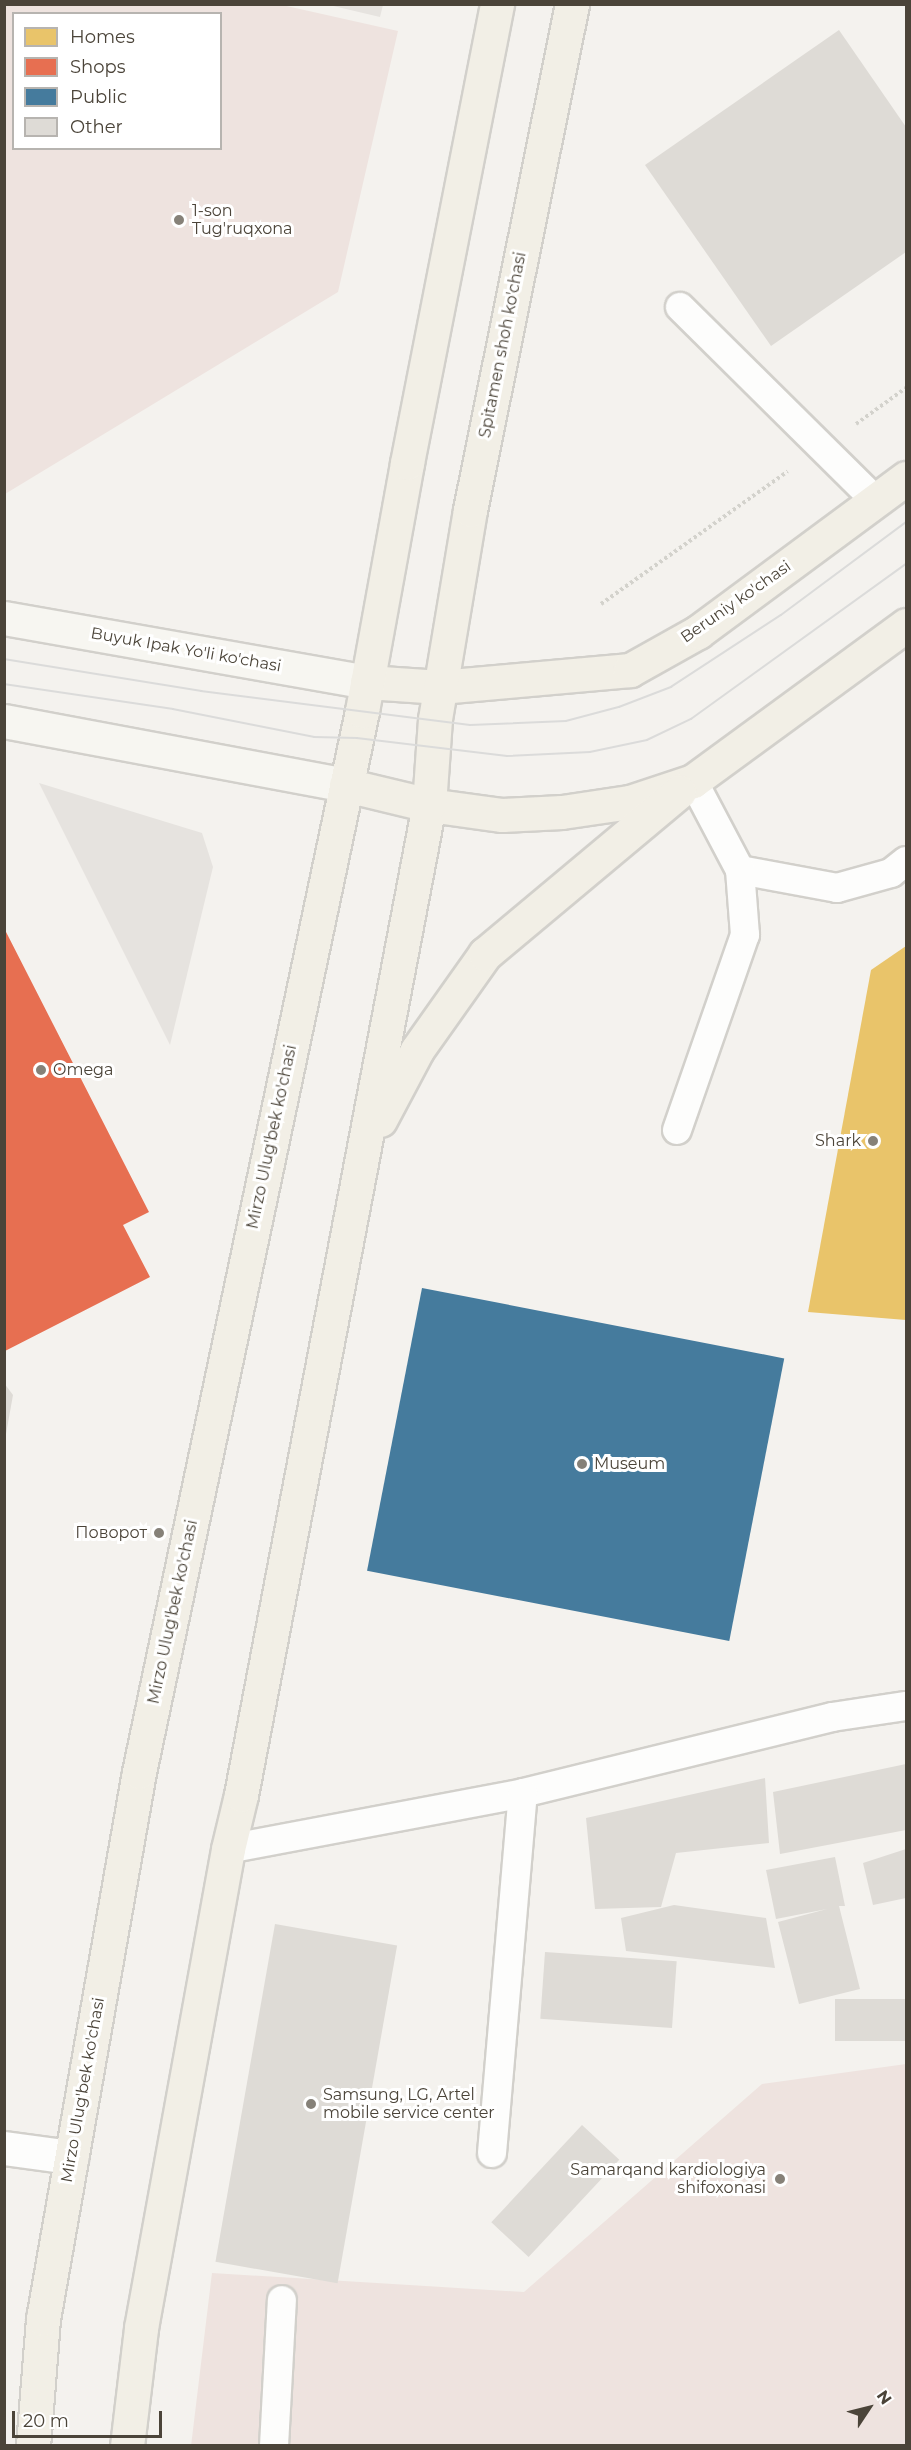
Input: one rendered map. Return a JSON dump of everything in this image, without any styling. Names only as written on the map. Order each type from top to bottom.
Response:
[{"type":"main road","points":[[367,682],[497,4]]},
{"type":"main road","name":"Spitamen shoh ko'chasi","points":[[429,805],[435,719],[470,510],[572,4]]},
{"type":"main road","name":"Beruniy ko'chasi","points":[[367,682],[440,687],[630,670],[698,632],[906,478]]},
{"type":"main road","name":"Buyuk Ipak Yo'li ko'chasi","points":[[4,618],[367,682]]},
{"type":"main road","points":[[364,1151],[417,1050],[485,954],[693,781],[906,625]]},
{"type":"main road","name":"Mirzo Ulug'bek ko'chasi","points":[[33,2445],[43,2319],[139,1772],[367,682]]},
{"type":"main road","points":[[4,721],[346,785],[429,805],[502,815],[562,812],[630,802],[693,781]]},
{"type":"main road","points":[[127,2445],[141,2328],[228,1849],[241,1795],[429,805]]},
{"type":"street","points":[[4,2148],[71,2157]]},
{"type":"lane","points":[[680,307],[876,501]]},
{"type":"lane","points":[[677,1130],[746,935],[740,870],[693,781]]},
{"type":"lane","points":[[740,870],[837,888],[891,873],[906,861]]},
{"type":"lane","points":[[228,1849],[523,1793],[832,1717],[906,1706]]},
{"type":"lane","points":[[492,2153],[523,1793]]},
{"type":"lane","points":[[274,2445],[282,2300]]},
{"type":"path","points":[[602,604],[906,388]]},
{"type":"shaded area","name":"1-son Tug'ruqxona","points":[[5,4],[282,5],[398,31],[338,292],[5,494]]},
{"type":"shaded area","points":[[329,5],[383,5],[380,17]]},
{"type":"shaded area","points":[[39,783],[202,833],[213,867],[170,1045]]},
{"type":"shaded area","name":"Samarqand kardiologiya shifoxonasi","points":[[906,2064],[906,2445],[191,2446],[212,2273],[524,2292],[762,2084]]},
{"type":"building: Homes","name":"Shark","points":[[906,946],[906,1320],[808,1312],[871,970]]},
{"type":"building: Shops","name":"Omega","points":[[4,928],[149,1212],[123,1225],[150,1277],[5,1351]]},
{"type":"building: Public","name":"Museum","points":[[422,1288],[784,1358],[729,1641],[367,1571]]},
{"type":"building: Other","points":[[839,30],[906,127],[906,252],[771,346],[645,165]]},
{"type":"building: Other","points":[[4,1383],[13,1395],[6,1434],[4,1434]]},
{"type":"building: Other","points":[[906,1764],[906,1830],[780,1854],[773,1792]]},
{"type":"building: Other","points":[[765,1778],[769,1843],[676,1853],[661,1907],[595,1909],[586,1818]]},
{"type":"building: Other","points":[[906,1849],[906,1898],[873,1905],[863,1863]]},
{"type":"building: Other","points":[[835,1857],[845,1906],[839,1906],[860,1989],[799,2004],[778,1922],[827,1909],[776,1919],[766,1870]]},
{"type":"building: Other","points":[[674,1905],[766,1918],[775,1968],[626,1951],[621,1918]]},
{"type":"building: Other","name":"Samsung, LG, Artel mobile service center","points":[[275,1924],[397,1946],[338,2283],[215,2262]]},
{"type":"building: Other","points":[[545,1952],[677,1961],[672,2028],[540,2019]]},
{"type":"building: Other","points":[[835,1999],[906,1999],[906,2041],[835,2041]]},
{"type":"building: Other","points":[[582,2125],[619,2160],[529,2257],[491,2222]]},
{"type":"tram line","points":[[4,659],[201,691],[470,725],[566,721],[619,707],[671,687],[781,615],[906,522]]},
{"type":"tram line","points":[[4,684],[173,709],[314,737],[357,738],[507,756],[590,752],[647,740],[691,719],[906,564]]},
{"type":"place","name":"1-son Tug'ruqxona","points":[[179,220]]},
{"type":"place","name":"Omega","points":[[41,1070]]},
{"type":"place","name":"Shark","points":[[873,1141]]},
{"type":"place","name":"Museum","points":[[582,1464]]},
{"type":"place","name":"Поворот","points":[[159,1533]]},
{"type":"place","name":"Samsung, LG, Artel mobile service center","points":[[311,2104]]},
{"type":"place","name":"Samarqand kardiologiya shifoxonasi","points":[[780,2179]]}]
